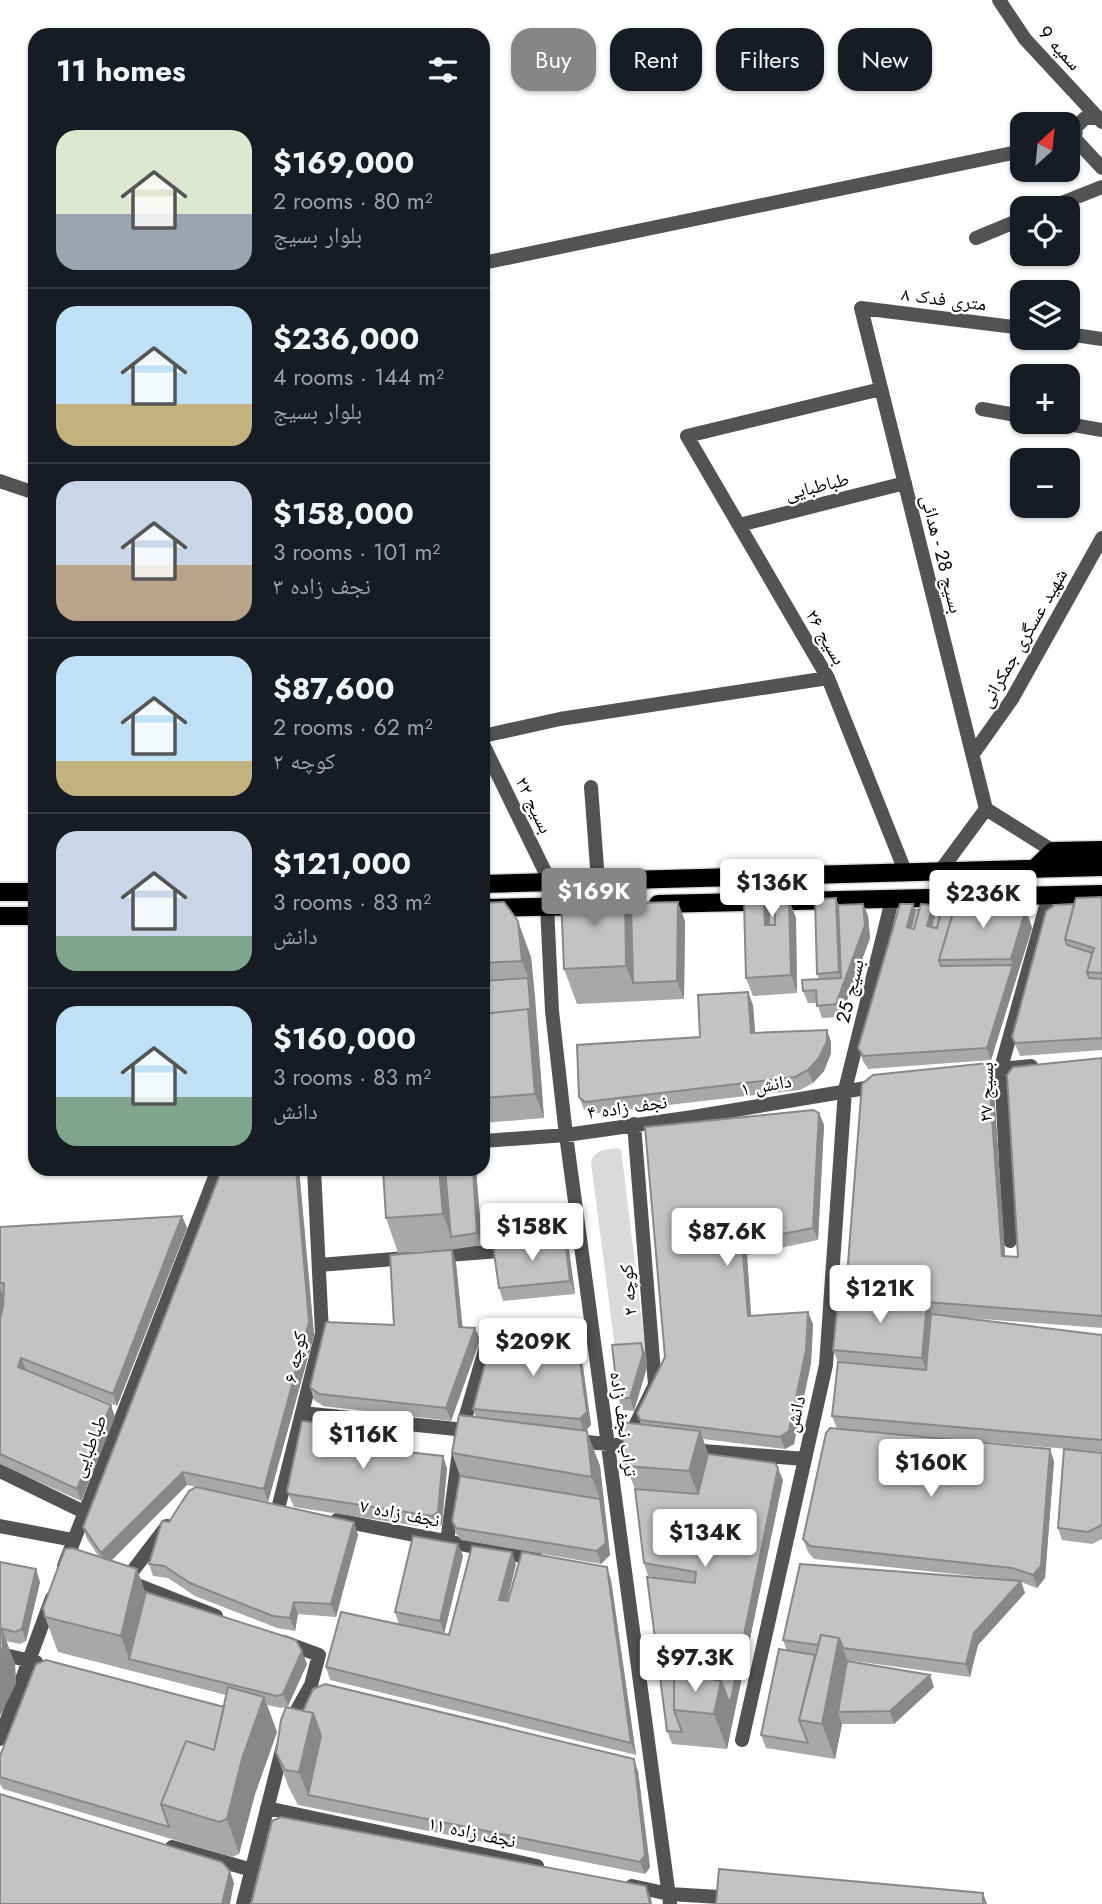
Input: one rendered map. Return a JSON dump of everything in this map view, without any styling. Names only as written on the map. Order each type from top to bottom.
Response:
[{"type":"main road","points":[[1036,867],[1054,851],[1102,850]]},
{"type":"main road","points":[[490,884],[1102,867]]},
{"type":"main road","points":[[0,892],[28,892]]},
{"type":"main road","points":[[1041,902],[1102,894]]},
{"type":"main road","points":[[644,905],[892,900],[1041,902],[1102,909]]},
{"type":"main road","points":[[490,908],[602,905]]},
{"type":"main road","points":[[0,916],[28,916]]},
{"type":"street","name":"سمیه 9","points":[[1001,1],[1025,39],[1100,120]]},
{"type":"street","points":[[1080,123],[1085,118],[1100,120]]},
{"type":"street","points":[[1080,147],[1102,168]]},
{"type":"street","points":[[490,261],[1010,153]]},
{"type":"street","points":[[1079,196],[1102,187]]},
{"type":"street","points":[[976,238],[1010,224]]},
{"type":"street","name":"۸ متری فدک","points":[[861,308],[1010,327]]},
{"type":"street","name":"بسیج 28 - هدائی","points":[[861,308],[986,808]]},
{"type":"street","points":[[1080,335],[1102,338]]},
{"type":"street","name":"بسیج ۲۶","points":[[881,390],[687,436],[828,678],[905,871]]},
{"type":"street","points":[[982,409],[1010,414]]},
{"type":"street","points":[[1080,426],[1102,429]]},
{"type":"street","points":[[0,481],[28,491]]},
{"type":"street","name":"طباطبایی","points":[[739,525],[905,484]]},
{"type":"street","name":"شهید عسگری جمکرانی","points":[[973,754],[1012,699],[1102,538]]},
{"type":"street","points":[[490,734],[560,719],[828,678]]},
{"type":"street","name":"بسیج ۲۲","points":[[490,759],[550,883]]},
{"type":"street","points":[[591,787],[598,881]]},
{"type":"street","points":[[941,870],[986,808],[1054,851]]},
{"type":"street","name":"بسیج 25","points":[[845,1090],[892,900]]},
{"type":"street","name":"بسیج ۲۷","points":[[1010,1241],[1001,1068],[1041,902]]},
{"type":"street","name":"تراب نجف زاده","points":[[547,906],[552,1011],[566,1135],[573,1246],[607,1445],[619,1575],[645,1767],[670,1899]]},
{"type":"street","points":[[962,1074],[1052,1064]]},
{"type":"street","name":"دانش ۱","points":[[693,1117],[897,1083]]},
{"type":"street","name":"دانش","points":[[742,1741],[826,1365],[845,1090]]},
{"type":"street","name":"نجف زاده ۴","points":[[490,1141],[566,1135],[693,1117]]},
{"type":"street","name":"کوچه ۲","points":[[626,1446],[655,1385],[634,1124]]},
{"type":"street","name":"طباطبایی","points":[[0,1740],[28,1660],[73,1559],[73,1540],[215,1176]]},
{"type":"street","name":"کوچه ۶","points":[[279,1509],[322,1333],[314,1176]]},
{"type":"street","points":[[319,1265],[525,1249]]},
{"type":"street","points":[[447,1542],[461,1429],[488,1340]]},
{"type":"street","points":[[302,1413],[488,1432]]},
{"type":"street","points":[[554,1439],[653,1448]]},
{"type":"street","points":[[680,1450],[805,1458]]},
{"type":"street","points":[[0,1471],[84,1512]]},
{"type":"street","points":[[175,1516],[119,1578],[229,1621]]},
{"type":"street","name":"نجف زاده ۷","points":[[317,1516],[549,1562]]},
{"type":"street","points":[[0,1526],[73,1540]]},
{"type":"street","points":[[243,1904],[268,1808],[282,1724],[318,1687],[319,1655],[268,1636]]},
{"type":"street","points":[[0,1654],[54,1667]]},
{"type":"street","name":"نجف زاده ۱۱","points":[[268,1808],[548,1868]]},
{"type":"street","points":[[159,1843],[252,1870]]},
{"type":"street","points":[[615,1882],[670,1899],[751,1899]]},
{"type":"shaded area","points":[[621,1149],[646,1355],[616,1357],[591,1162],[598,1152]]},
{"type":"building","points":[[625,887],[626,966],[564,969],[561,898],[570,888]]},
{"type":"building","points":[[1102,897],[1102,973],[1087,972],[1094,948],[1065,939],[1076,898]]},
{"type":"building","points":[[836,898],[839,972],[817,974],[815,899]]},
{"type":"building","points":[[764,900],[765,925],[775,925],[775,900],[789,900],[791,975],[746,978],[744,901]]},
{"type":"building","points":[[957,900],[1020,901],[1026,909],[1011,959],[939,960]]},
{"type":"building","points":[[504,902],[518,921],[522,961],[490,963],[490,903]]},
{"type":"building","points":[[678,902],[677,981],[633,983],[631,903]]},
{"type":"building","points":[[863,904],[865,925],[836,1004],[817,1006],[816,990],[803,991],[802,980],[841,978],[838,905]]},
{"type":"building","points":[[900,904],[913,904],[907,927],[914,929],[921,904],[933,905],[927,926],[937,928],[943,905],[955,905],[939,960],[941,966],[1013,965],[987,1048],[863,1056],[858,1048]]},
{"type":"building","points":[[1074,904],[1065,939],[1067,945],[1092,953],[1087,972],[1089,978],[1102,979],[1102,1038],[1015,1043],[1012,1037],[1046,911],[1055,905]]},
{"type":"building","points":[[915,910],[919,910],[914,929],[911,928]]},
{"type":"building","points":[[935,911],[941,911],[937,928],[931,927]]},
{"type":"building","points":[[775,912],[775,925],[769,925],[769,913]]},
{"type":"building","points":[[528,978],[531,1015],[528,1009],[490,1013],[490,981]]},
{"type":"building","points":[[748,992],[751,1033],[827,1030],[827,1041],[819,1058],[808,1070],[795,1077],[585,1102],[579,1097],[577,1045],[700,1037],[698,995]]},
{"type":"building","points":[[528,1009],[535,1094],[490,1097],[490,1013]]},
{"type":"building","points":[[1102,1058],[1102,1316],[927,1302],[853,1293],[846,1289],[862,1084],[873,1075],[988,1063],[1002,1256],[1018,1257],[1007,1075],[1013,1067]]},
{"type":"building","points":[[813,1110],[819,1113],[813,1228],[742,1242],[748,1316],[808,1312],[806,1350],[789,1431],[780,1437],[640,1420],[637,1413],[665,1357],[645,1127]]},
{"type":"building","points":[[219,1176],[297,1176],[309,1322],[264,1489],[183,1472],[101,1553],[83,1527]]},
{"type":"building","points":[[383,1176],[440,1176],[443,1214],[386,1218]]},
{"type":"building","points":[[446,1176],[473,1176],[477,1233],[451,1237]]},
{"type":"building","points":[[182,1216],[113,1394],[21,1358],[18,1367],[111,1405],[77,1489],[0,1454],[0,1315],[4,1283],[0,1283],[0,1227]]},
{"type":"building","points":[[565,1238],[570,1281],[499,1288],[493,1246]]},
{"type":"building","points":[[452,1250],[459,1327],[475,1328],[446,1408],[319,1394],[310,1387],[326,1322],[394,1325],[390,1255]]},
{"type":"building","points":[[843,1292],[927,1302],[922,1358],[833,1350],[838,1300]]},
{"type":"building","points":[[931,1314],[1102,1335],[1102,1440],[832,1416],[838,1362],[926,1370]]},
{"type":"building","points":[[493,1334],[577,1340],[587,1412],[580,1419],[473,1409]]},
{"type":"building","points":[[641,1343],[643,1354],[630,1398],[618,1398],[612,1345]]},
{"type":"building","points":[[459,1415],[587,1431],[592,1477],[452,1453]]},
{"type":"building","points":[[302,1421],[374,1429],[370,1448],[443,1456],[438,1512],[432,1516],[289,1494],[287,1491]]},
{"type":"building","points":[[621,1422],[700,1431],[689,1471],[626,1466]]},
{"type":"building","points":[[830,1428],[1050,1449],[1041,1566],[1033,1575],[1012,1568],[810,1546],[803,1539],[826,1433]]},
{"type":"building","points":[[1064,1449],[1102,1453],[1102,1525],[1088,1532],[1058,1528]]},
{"type":"building","points":[[708,1454],[775,1463],[778,1468],[730,1704],[721,1681],[674,1673],[674,1710],[682,1732],[667,1731],[647,1577],[695,1583],[696,1572],[644,1563],[635,1489],[698,1494]]},
{"type":"building","points":[[460,1476],[600,1499],[606,1543],[597,1551],[456,1528],[452,1521]]},
{"type":"building","points":[[196,1487],[354,1522],[331,1604],[294,1602],[290,1618],[273,1616],[190,1583],[164,1566],[149,1564],[162,1521],[169,1522],[189,1491]]},
{"type":"building","points":[[413,1536],[458,1544],[440,1621],[395,1612]]},
{"type":"building","points":[[472,1546],[512,1552],[499,1600],[508,1601],[522,1552],[607,1567],[631,1743],[326,1667],[341,1612],[449,1635]]},
{"type":"building","points":[[72,1548],[137,1569],[121,1636],[45,1617],[43,1608],[65,1549]]},
{"type":"building","points":[[0,1562],[36,1569],[22,1629],[15,1632],[0,1628]]},
{"type":"building","points":[[800,1564],[1021,1581],[974,1633],[966,1664],[843,1648],[839,1638],[821,1635],[818,1645],[783,1640]]},
{"type":"building","points":[[146,1592],[296,1640],[302,1651],[283,1694],[277,1696],[129,1659]]},
{"type":"building","points":[[0,1629],[3,1648],[0,1654]]},
{"type":"building","points":[[821,1635],[839,1638],[822,1724],[799,1720]]},
{"type":"building","points":[[779,1649],[815,1655],[799,1720],[808,1743],[761,1735]]},
{"type":"building","points":[[46,1660],[224,1707],[214,1750],[186,1741],[161,1804],[169,1827],[0,1777],[0,1756],[36,1664]]},
{"type":"building","points":[[847,1661],[930,1675],[890,1711],[838,1712]]},
{"type":"building","points":[[674,1673],[721,1681],[714,1714],[674,1710]]},
{"type":"building","points":[[325,1684],[634,1759],[645,1855],[640,1862],[308,1795],[321,1736],[313,1713],[303,1711],[313,1689]]},
{"type":"building","points":[[228,1687],[264,1697],[242,1759],[227,1819],[219,1822],[161,1804],[186,1741],[214,1750]]},
{"type":"building","points":[[286,1707],[313,1713],[299,1772],[285,1770],[276,1753],[281,1720]]},
{"type":"building","points":[[0,1794],[222,1862],[230,1871],[222,1904],[0,1904]]},
{"type":"building","points":[[281,1817],[646,1886],[650,1904],[251,1904],[272,1821]]},
{"type":"building","points":[[719,1869],[983,1893],[983,1904],[716,1904]]}]
